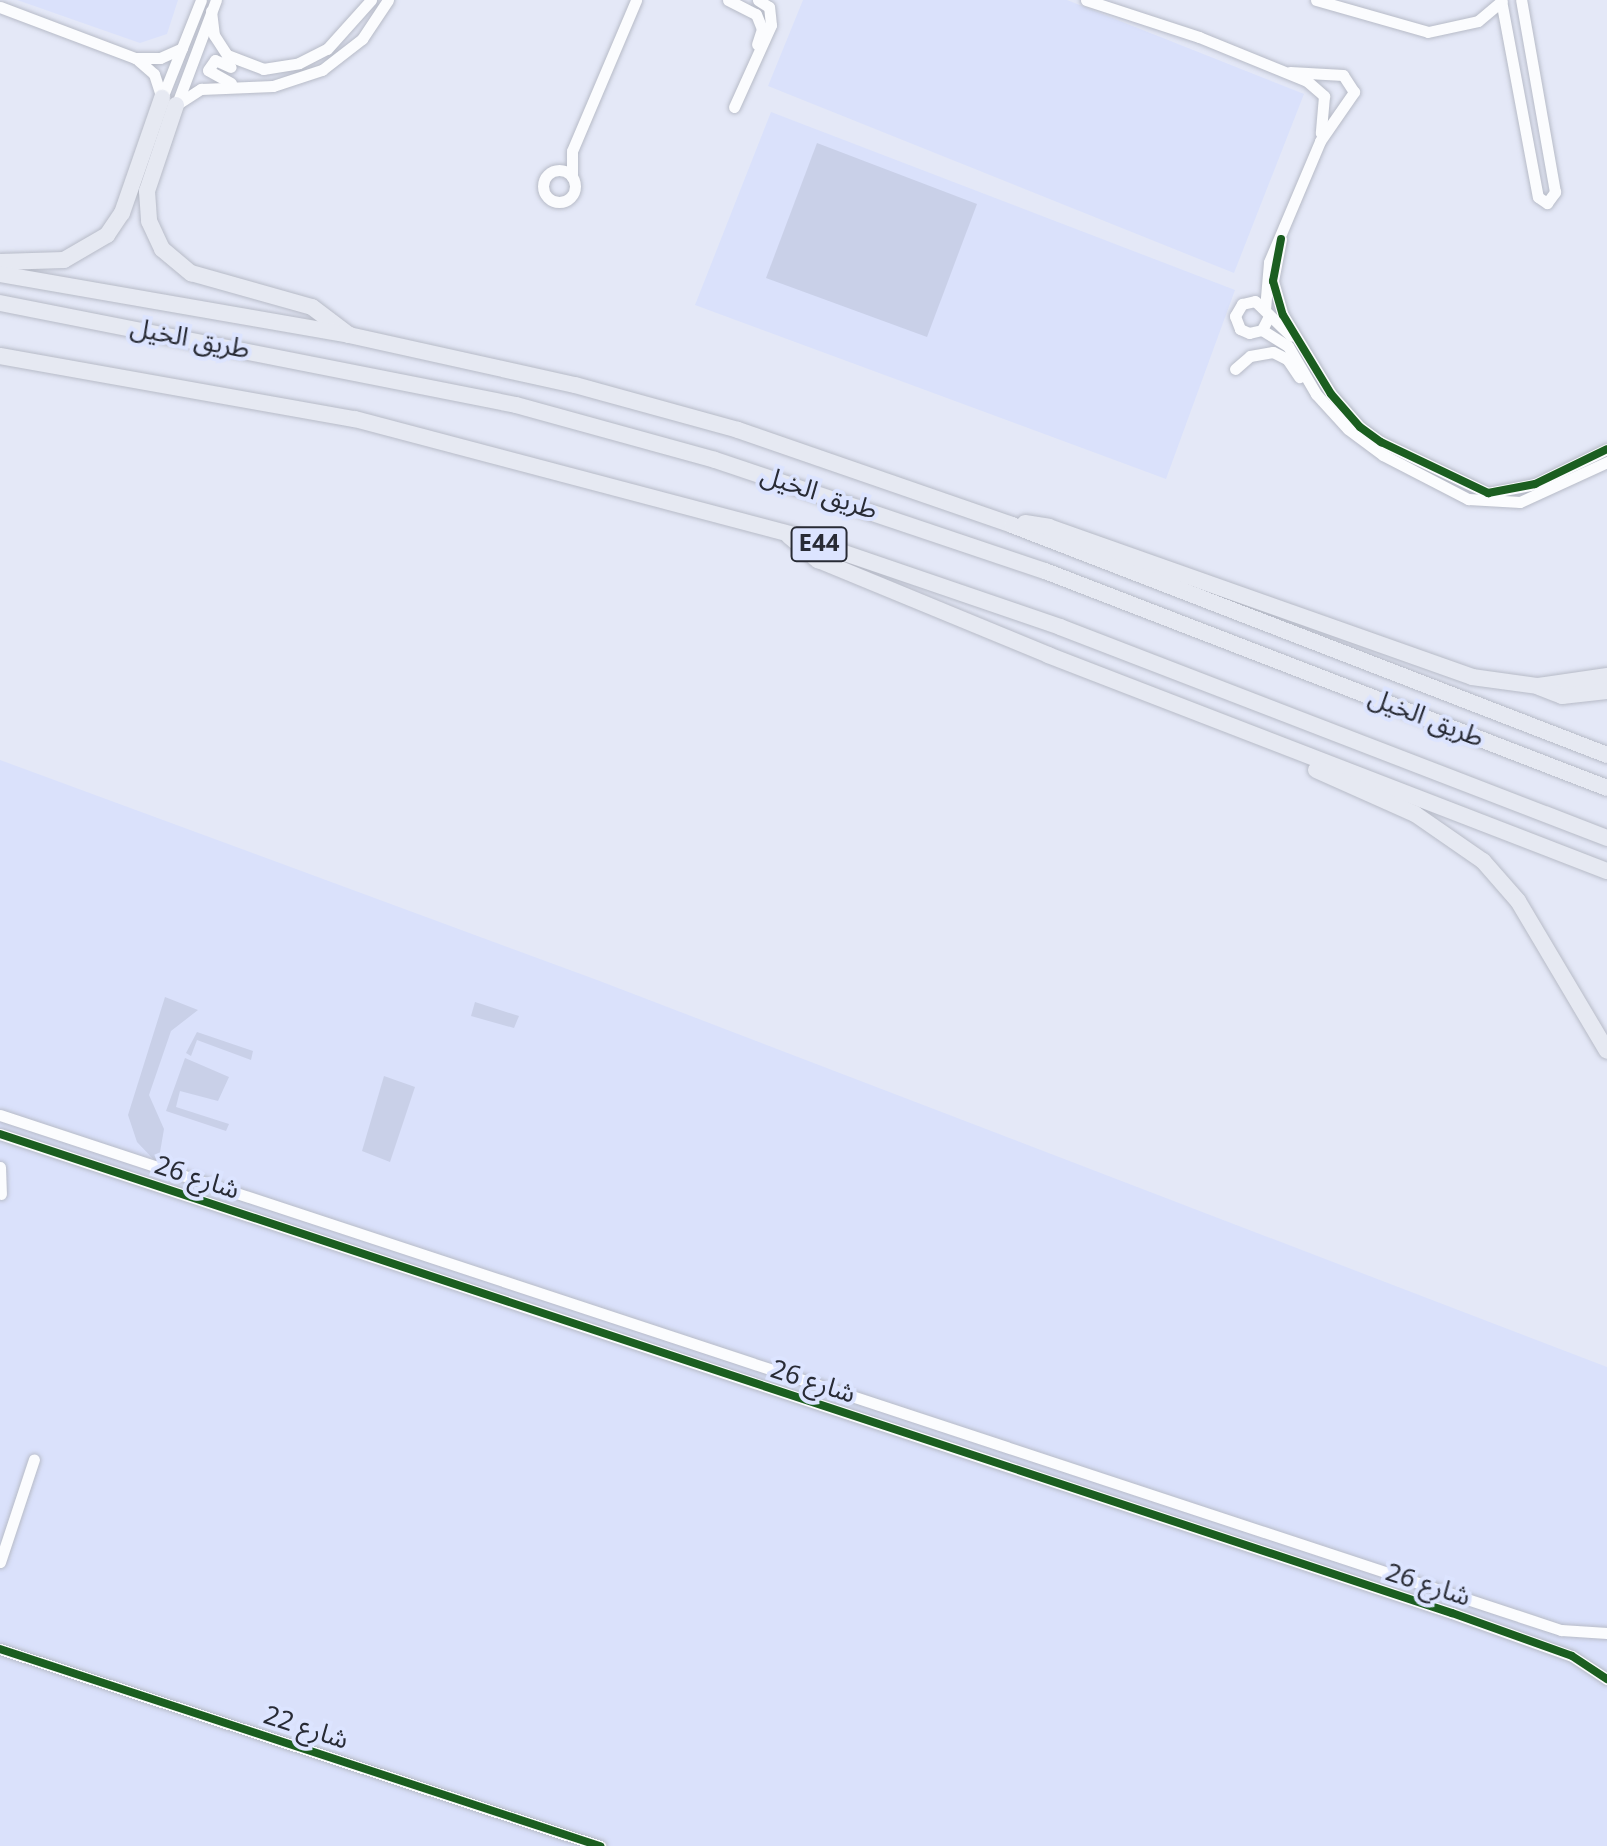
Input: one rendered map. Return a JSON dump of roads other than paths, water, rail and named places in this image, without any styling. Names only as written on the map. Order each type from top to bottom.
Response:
[{"type":"highway","points":[[0,262],[64,260],[107,235],[125,205],[169,101]]},
{"type":"highway","points":[[169,101],[147,191],[149,221],[162,249],[191,273],[312,307],[349,335]]},
{"type":"highway","points":[[0,274],[349,335],[684,414],[1012,525],[1607,755]]},
{"type":"highway","name":"طريق الخيل","points":[[0,303],[461,392],[715,460],[987,549],[1607,788]]},
{"type":"highway","name":"طريق الخيل","points":[[0,356],[355,419],[789,534],[1060,627],[1607,838]]},
{"type":"highway","points":[[1012,525],[1049,527],[1472,677],[1538,686],[1562,696],[1607,691]]},
{"type":"highway","points":[[789,534],[818,560],[1268,740],[1607,871]]},
{"type":"highway","points":[[1538,686],[1607,676]]},
{"type":"highway","points":[[1268,740],[1287,757],[1427,821],[1483,861],[1518,901],[1607,1051]]},
{"type":"street","points":[[169,101],[182,48],[201,0]]},
{"type":"street","points":[[248,88],[211,76],[210,64],[221,60],[250,72],[299,63],[327,49],[356,23],[371,0]]},
{"type":"street","points":[[169,101],[208,87],[248,88],[298,80],[333,63],[362,39],[388,0]]},
{"type":"street","points":[[572,151],[543,187],[556,202],[573,193],[572,151],[627,6],[636,0]]},
{"type":"street","points":[[728,0],[752,11],[761,24],[745,85]]},
{"type":"street","points":[[734,107],[772,20],[769,7],[758,0]]},
{"type":"street","points":[[1072,0],[1085,0],[1124,10],[1290,72],[1324,96],[1320,141]]},
{"type":"street","points":[[1111,0],[1124,10]]},
{"type":"street","points":[[1316,0],[1420,32],[1478,21],[1502,1]]},
{"type":"street","points":[[1502,1],[1538,197],[1547,203],[1555,192],[1521,0]]},
{"type":"street","points":[[169,101],[213,5]]},
{"type":"street","points":[[213,5],[214,35],[227,55],[247,67],[270,68]]},
{"type":"street","points":[[0,7],[135,58],[154,74],[169,101]]},
{"type":"street","points":[[1478,21],[1507,32]]},
{"type":"street","points":[[135,58],[160,58],[182,48]]},
{"type":"street","points":[[1262,330],[1266,314],[1266,271],[1320,141],[1353,98],[1354,87],[1343,75],[1290,72]]},
{"type":"street","points":[[553,171],[572,177]]},
{"type":"street","points":[[1281,239],[1275,293],[1302,349]]},
{"type":"street","points":[[1368,444],[1324,405],[1288,346],[1262,330],[1244,332],[1235,316],[1246,302],[1266,314],[1302,349],[1356,422],[1389,447],[1488,493],[1535,484],[1607,449]]},
{"type":"street","points":[[1235,369],[1257,352],[1280,355],[1335,427],[1451,492],[1485,503],[1537,497],[1607,462]]},
{"type":"street","points":[[1356,422],[1487,487],[1541,475],[1607,442]]},
{"type":"street","name":"شارع 26","points":[[0,1115],[1561,1630],[1607,1633]]},
{"type":"street","points":[[21,1141],[46,1130]]},
{"type":"street","name":"شارع 26","points":[[0,1134],[1452,1613],[1572,1656],[1605,1676]]},
{"type":"street","points":[[0,1167],[1,1194]]},
{"type":"street","points":[[692,1363],[703,1345]]},
{"type":"street","points":[[0,1562],[34,1459]]},
{"type":"street","points":[[1561,1630],[1607,1640]]},
{"type":"street","name":"شارع 22","points":[[0,1649],[600,1846]]}]
